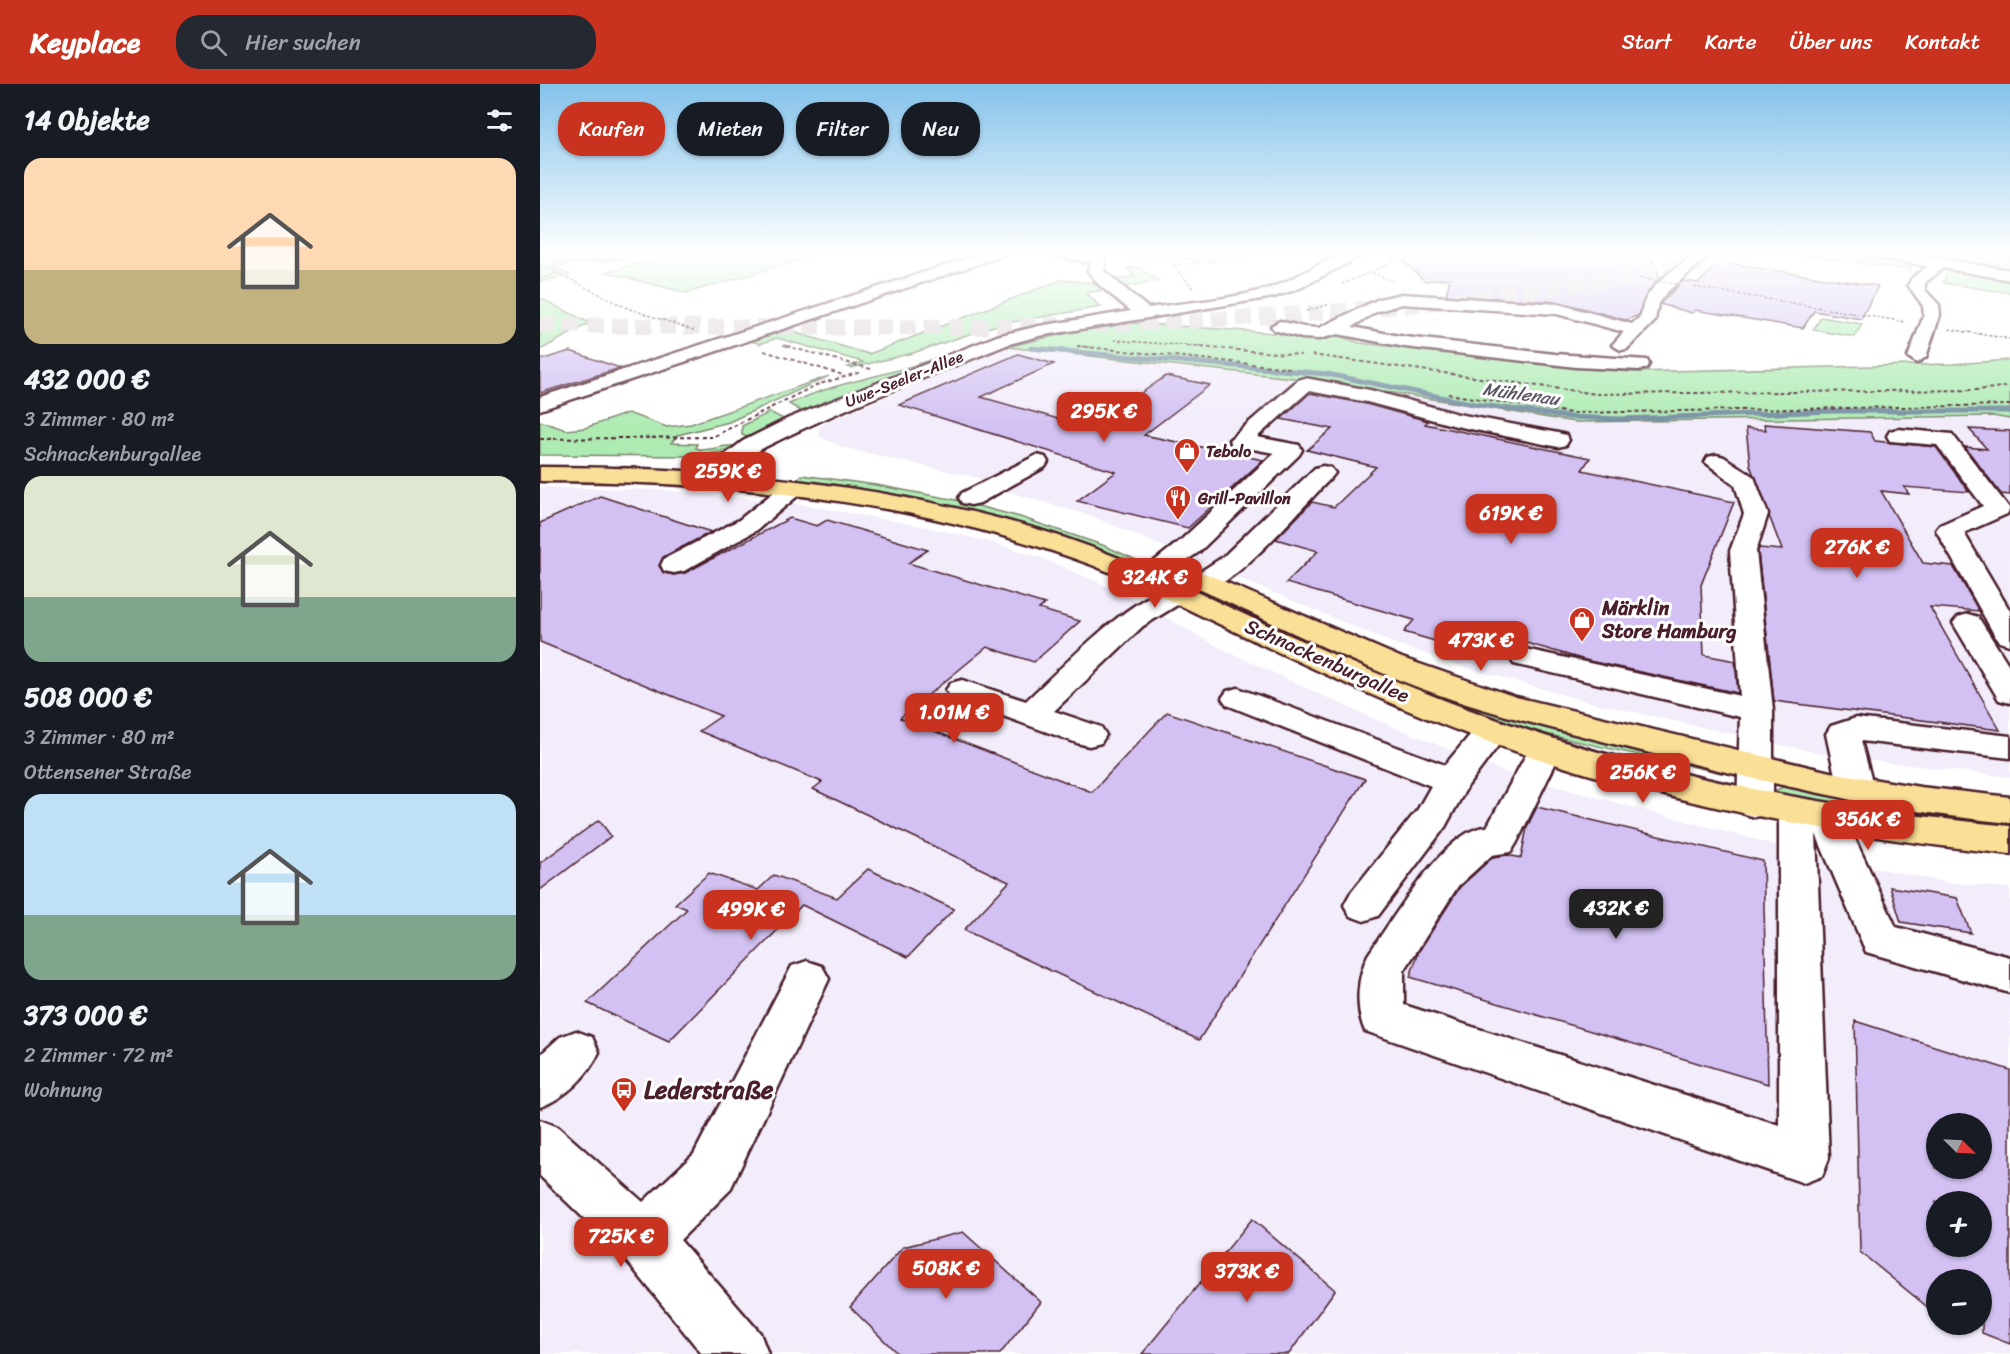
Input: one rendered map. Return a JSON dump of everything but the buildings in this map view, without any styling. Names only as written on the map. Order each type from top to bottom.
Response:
[{"type":"main road","name":"Schnackenburgallee","points":[[540,459],[714,472],[882,480],[971,498],[1035,514],[1104,538],[1165,563],[1191,587],[1397,694],[1492,731],[1546,748],[1671,784],[1856,789],[2010,810]]},
{"type":"main road","name":"Schnackenburgallee","points":[[540,474],[714,472],[793,488],[885,501],[1000,526],[1191,587],[1468,693],[1554,718],[1757,786],[1812,815],[2010,840]]},
{"type":"street","points":[[540,404],[821,311]]},
{"type":"street","points":[[1142,311],[1145,314]]},
{"type":"street","name":"Uwe-Seeler-Allee","points":[[714,472],[787,428],[867,401],[1012,337],[1161,311]]},
{"type":"street","points":[[1280,326],[1310,335],[1327,334],[1370,311]]},
{"type":"street","points":[[1565,311],[1635,330]]},
{"type":"street","points":[[1604,363],[1649,317],[1649,311]]},
{"type":"street","points":[[1917,357],[1932,311]]},
{"type":"street","points":[[1340,328],[1369,337],[1604,363],[1640,364]]},
{"type":"street","points":[[1165,563],[1190,546],[1291,450],[1240,440],[1305,384],[1370,396],[1456,420],[1558,440]]},
{"type":"street","points":[[1898,436],[1944,439],[1998,509],[1949,530],[2010,636]]},
{"type":"street","points":[[971,498],[1037,462]]},
{"type":"street","points":[[1716,462],[1746,482],[1756,514],[1743,550],[1757,710],[1757,786]]},
{"type":"street","points":[[1031,714],[1133,620],[1232,563],[1323,473]]},
{"type":"street","points":[[674,565],[748,525],[793,488]]},
{"type":"street","points":[[1968,623],[2010,693]]},
{"type":"street","points":[[1525,658],[1757,710]]},
{"type":"street","points":[[962,690],[1089,735]]},
{"type":"street","points":[[1239,698],[1452,781]]},
{"type":"street","points":[[1856,789],[1843,734],[1856,729],[2010,747]]},
{"type":"street","points":[[1364,905],[1432,818],[1452,781],[1492,731]]},
{"type":"street","points":[[1546,748],[1498,842],[1484,840],[1444,875],[1383,968],[1381,1017],[1804,1158],[1812,815]]},
{"type":"street","points":[[1812,815],[1881,940],[2010,975]]},
{"type":"street","points":[[643,1238],[712,1172],[807,979]]},
{"type":"street","points":[[540,1085],[576,1052]]},
{"type":"street","points":[[540,1144],[643,1238],[739,1354]]},
{"type":"path","points":[[540,439],[712,437],[806,390],[844,376],[653,318],[639,311]]},
{"type":"path","points":[[1839,311],[2010,339]]},
{"type":"path","points":[[1107,339],[1184,345]]},
{"type":"path","points":[[780,344],[874,370]]},
{"type":"path","points":[[1067,345],[1292,368]]},
{"type":"path","points":[[1447,394],[1571,413],[2010,405]]},
{"type":"shaded area","points":[[1007,347],[1320,381],[1575,422],[1993,416],[2010,419],[2010,777],[1831,756],[1585,701],[1461,666],[1393,643],[1091,516],[1006,491],[978,478],[841,447],[819,436],[819,427],[833,419]]},
{"type":"shaded area","points":[[540,487],[660,490],[788,502],[932,528],[990,542],[1042,558],[1118,591],[1222,649],[1367,716],[1510,774],[1816,856],[1950,883],[2010,888],[2010,1354],[540,1354]]},
{"type":"green space","points":[[540,311],[567,311],[590,323],[540,350],[540,333],[549,328],[540,327]]},
{"type":"green space","points":[[980,311],[1076,311],[1000,324],[913,353],[851,368],[848,367],[863,362],[777,338],[760,344],[745,339],[779,328],[869,354]]},
{"type":"green space","points":[[1821,317],[1862,324],[1855,337],[1813,330]]},
{"type":"green space","points":[[1058,323],[982,342],[1019,330]]},
{"type":"green space","points":[[1134,323],[1274,333],[1277,330],[1313,338],[1335,335],[1360,343],[1632,372],[1952,364],[2010,360],[2010,419],[1993,416],[1575,422],[1320,381],[1007,347],[1077,331]]},
{"type":"green space","points":[[980,343],[792,417],[749,438],[742,435],[742,426],[770,412],[783,419],[801,411],[789,404],[804,397],[908,367]]},
{"type":"green space","points":[[829,376],[729,422],[678,435],[671,443],[697,444],[696,448],[706,450],[735,446],[720,452],[696,456],[540,455],[540,421],[566,430],[585,428],[628,413],[667,427],[691,424]]},
{"type":"green space","points":[[802,475],[876,485],[951,499],[1020,517],[1105,546],[1298,632],[1716,768],[1721,773],[1524,728],[1460,708],[1329,654],[1157,574],[1114,556],[1036,529],[916,501],[794,482]]},
{"type":"green space","points":[[1790,784],[1808,792],[1978,820],[2010,822],[2010,830],[1782,796],[1772,792]]},
{"type":"waterway","name":"Mühlenau","points":[[1031,348],[1327,374],[1475,404],[1569,417],[1621,419],[1833,411],[2010,411]]},
{"type":"tunnel","points":[[540,325],[996,326],[1149,322],[1332,311]]},
{"type":"place","name":"Tebolo","points":[[1187,474]]},
{"type":"place","name":"Grill-Pavillon","points":[[1178,521]]},
{"type":"place","name":"Märklin Store Hamburg","points":[[1582,643]]},
{"type":"place","name":"Lederstraße","points":[[624,1113]]}]
